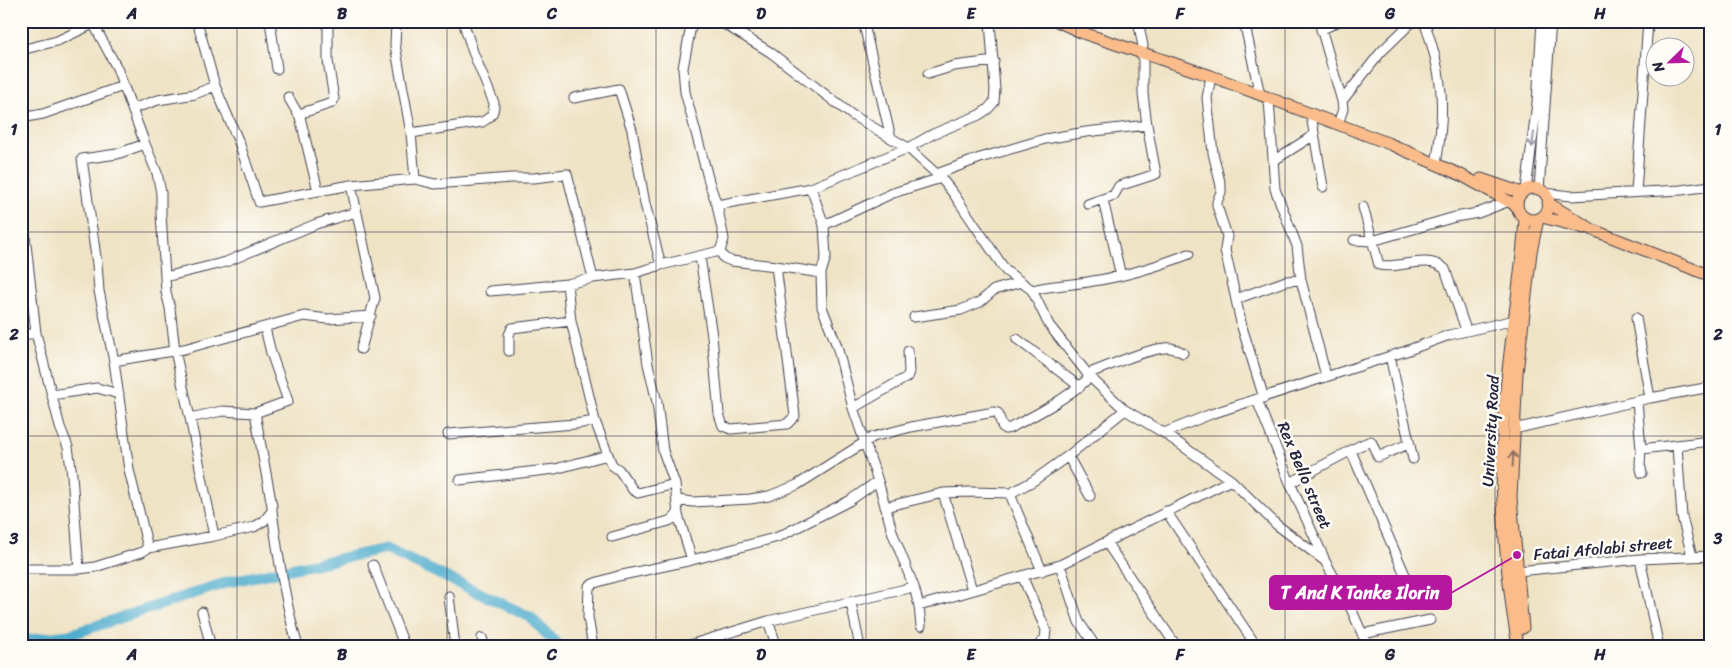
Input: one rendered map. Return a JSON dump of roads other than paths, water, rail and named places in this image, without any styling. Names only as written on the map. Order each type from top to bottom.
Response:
[{"type":"main road","points":[[1056,21],[1081,25],[1390,144],[1461,175],[1513,204],[1529,220],[1540,218],[1593,230],[1711,276]]},
{"type":"main road","points":[[1143,49],[1210,76],[1340,118],[1392,138],[1486,181],[1524,192],[1544,195],[1593,230]]},
{"type":"main road","points":[[1513,204],[1524,192]]},
{"type":"main road","points":[[1540,218],[1548,208],[1544,195]]},
{"type":"main road","name":"University Road","points":[[1518,647],[1507,568],[1503,498],[1503,430],[1525,218]]},
{"type":"main road","name":"University Road","points":[[1526,647],[1511,498],[1517,372],[1532,252],[1540,218]]},
{"type":"street","points":[[197,21],[215,86],[240,145],[258,202],[351,184],[415,179],[435,184],[567,174],[593,278]]},
{"type":"street","points":[[270,21],[277,69]]},
{"type":"street","points":[[300,117],[302,114],[332,103],[334,99],[328,61],[328,21]]},
{"type":"street","points":[[396,21],[395,45],[411,133],[415,179]]},
{"type":"street","points":[[411,133],[482,122],[490,118],[494,111],[494,103],[473,52],[463,21]]},
{"type":"street","points":[[692,21],[683,68],[685,92],[717,205],[724,239],[720,251],[724,258],[731,261],[821,273]]},
{"type":"street","points":[[719,21],[770,52],[852,115],[908,148],[939,176],[954,193],[1006,271],[1032,290],[1049,325],[1089,376],[1125,410],[1164,433],[1230,480],[1277,525],[1325,561]]},
{"type":"street","points":[[863,21],[890,138]]},
{"type":"street","points":[[717,205],[811,188],[908,148],[932,134],[979,115],[988,109],[994,102],[994,61],[990,21]]},
{"type":"street","points":[[1088,204],[1114,195],[1119,186],[1156,174],[1143,94],[1143,49],[1138,21]]},
{"type":"street","points":[[1244,21],[1263,94],[1273,160],[1275,189],[1297,246],[1301,280],[1326,376]]},
{"type":"street","points":[[1340,21],[1320,25],[1342,101],[1343,109],[1340,118]]},
{"type":"street","points":[[1342,101],[1381,52],[1413,21]]},
{"type":"street","points":[[1424,21],[1435,52],[1441,83],[1442,112],[1437,158]]},
{"type":"street","points":[[1524,192],[1537,103],[1542,21]]},
{"type":"street","points":[[1552,21],[1544,195],[1571,196],[1681,190],[1711,186]]},
{"type":"street","points":[[1636,192],[1648,21]]},
{"type":"street","points":[[21,50],[57,41],[93,23],[117,68],[144,144],[157,173],[161,193],[166,292],[175,351],[214,536]]},
{"type":"street","points":[[928,74],[954,66],[994,61]]},
{"type":"street","name":"Rex Bello street","points":[[1210,76],[1207,98],[1213,154],[1221,186],[1217,206],[1227,236],[1226,250],[1242,327],[1260,399],[1290,483],[1325,561],[1368,647]]},
{"type":"street","points":[[21,118],[43,114],[123,86]]},
{"type":"street","points":[[132,108],[158,100],[195,94],[215,86]]},
{"type":"street","points":[[574,98],[619,89],[632,130],[645,204],[661,265]]},
{"type":"street","points":[[288,97],[300,117],[318,191]]},
{"type":"street","points":[[1311,115],[1323,187]]},
{"type":"street","points":[[824,225],[893,193],[980,158],[1046,139],[1147,125]]},
{"type":"street","points":[[1273,160],[1314,135]]},
{"type":"street","points":[[144,144],[117,154],[82,160],[99,291],[114,361],[129,470],[148,548]]},
{"type":"street","points":[[351,184],[376,298],[361,349]]},
{"type":"street","points":[[811,188],[824,225],[826,257],[821,273],[822,307],[837,346],[893,534],[914,588],[919,606],[921,626]]},
{"type":"street","points":[[21,200],[36,333],[60,427],[68,447],[79,569]]},
{"type":"street","points":[[1103,200],[1121,276]]},
{"type":"street","points":[[1354,240],[1372,241],[1454,217],[1513,204]]},
{"type":"street","points":[[1363,207],[1379,264],[1385,266],[1412,262],[1440,265],[1445,269],[1466,330]]},
{"type":"street","points":[[166,277],[226,262],[316,224],[356,212]]},
{"type":"street","points":[[490,291],[567,284],[593,278],[635,273],[720,251]]},
{"type":"street","points":[[1032,290],[1121,276],[1157,267],[1190,254]]},
{"type":"street","points":[[700,257],[712,336],[719,414],[723,426],[731,429],[787,424],[795,416],[776,266]]},
{"type":"street","points":[[635,273],[648,364],[657,402],[663,451],[675,484],[678,515],[692,560]]},
{"type":"street","points":[[1236,298],[1286,281],[1301,280]]},
{"type":"street","points":[[914,318],[961,310],[980,302],[994,290],[1021,282]]},
{"type":"street","points":[[567,284],[571,321],[595,421],[612,465],[620,470],[635,492],[638,493],[675,484]]},
{"type":"street","points":[[114,361],[175,351],[304,316],[328,319],[371,316]]},
{"type":"street","points":[[1636,318],[1650,398]]},
{"type":"street","points":[[1164,433],[1211,414],[1466,330],[1515,320]]},
{"type":"street","points":[[509,351],[509,335],[512,328],[571,321]]},
{"type":"street","points":[[190,418],[222,411],[255,413],[288,401],[271,353],[265,328]]},
{"type":"street","points":[[21,335],[36,333]]},
{"type":"street","points":[[1016,339],[1080,386]]},
{"type":"street","points":[[677,500],[693,502],[769,496],[797,485],[864,441],[911,427],[994,412],[998,413],[1002,426],[1010,428],[1043,412],[1080,386],[1089,376],[1144,353],[1166,348],[1177,349],[1183,353]]},
{"type":"street","points":[[854,408],[907,376],[909,372],[908,351]]},
{"type":"street","points":[[1390,356],[1408,444],[1413,459]]},
{"type":"street","points":[[52,396],[98,388],[115,376]]},
{"type":"street","points":[[1514,429],[1650,398],[1711,387]]},
{"type":"street","points":[[98,388],[119,394]]},
{"type":"street","points":[[1637,401],[1642,473]]},
{"type":"street","points":[[885,507],[943,493],[1011,493],[1033,481],[1068,456],[1125,410]]},
{"type":"street","points":[[255,413],[280,571],[298,647]]},
{"type":"street","points":[[448,434],[595,421]]},
{"type":"street","points":[[1290,483],[1371,441],[1378,457],[1408,444]]},
{"type":"street","points":[[1641,449],[1711,442]]},
{"type":"street","points":[[1677,446],[1682,517],[1692,556]]},
{"type":"street","points":[[1348,604],[1406,584],[1406,577],[1351,451]]},
{"type":"street","points":[[460,480],[555,470],[608,455]]},
{"type":"street","points":[[1068,456],[1090,496]]},
{"type":"street","points":[[919,606],[1060,565],[1230,480]]},
{"type":"street","points":[[593,647],[588,617],[589,586],[595,582],[692,560],[778,536],[849,501],[878,481]]},
{"type":"street","points":[[943,493],[972,590]]},
{"type":"street","points":[[1011,493],[1042,571]]},
{"type":"street","points":[[21,570],[95,567],[142,552],[148,548],[254,527],[264,522],[272,511]]},
{"type":"street","points":[[1166,511],[1257,647]]},
{"type":"street","points":[[612,537],[669,521],[678,515]]},
{"type":"street","points":[[1106,542],[1177,647]]},
{"type":"street","points":[[1709,556],[1711,568]]},
{"type":"street","name":"Fatai Afolabi street","points":[[1517,571],[1640,559],[1709,556]]},
{"type":"street","points":[[1640,559],[1659,647]]},
{"type":"street","points":[[373,565],[405,647]]},
{"type":"street","points":[[1060,565],[1079,622],[1096,647]]},
{"type":"street","points":[[1022,576],[1046,630],[1045,639],[1037,647]]},
{"type":"street","points":[[683,647],[768,621],[914,588]]},
{"type":"street","points":[[449,596],[455,647]]},
{"type":"street","points":[[851,603],[860,647]]},
{"type":"street","points":[[202,612],[211,647]]},
{"type":"street","points":[[1362,634],[1430,620]]},
{"type":"street","points":[[768,621],[777,647]]},
{"type":"waterway","points":[[21,641],[69,635],[228,582],[386,549],[530,617],[560,647]]},
{"type":"place","name":"T And K Tanke Ilorin","points":[[1517,555]]}]
